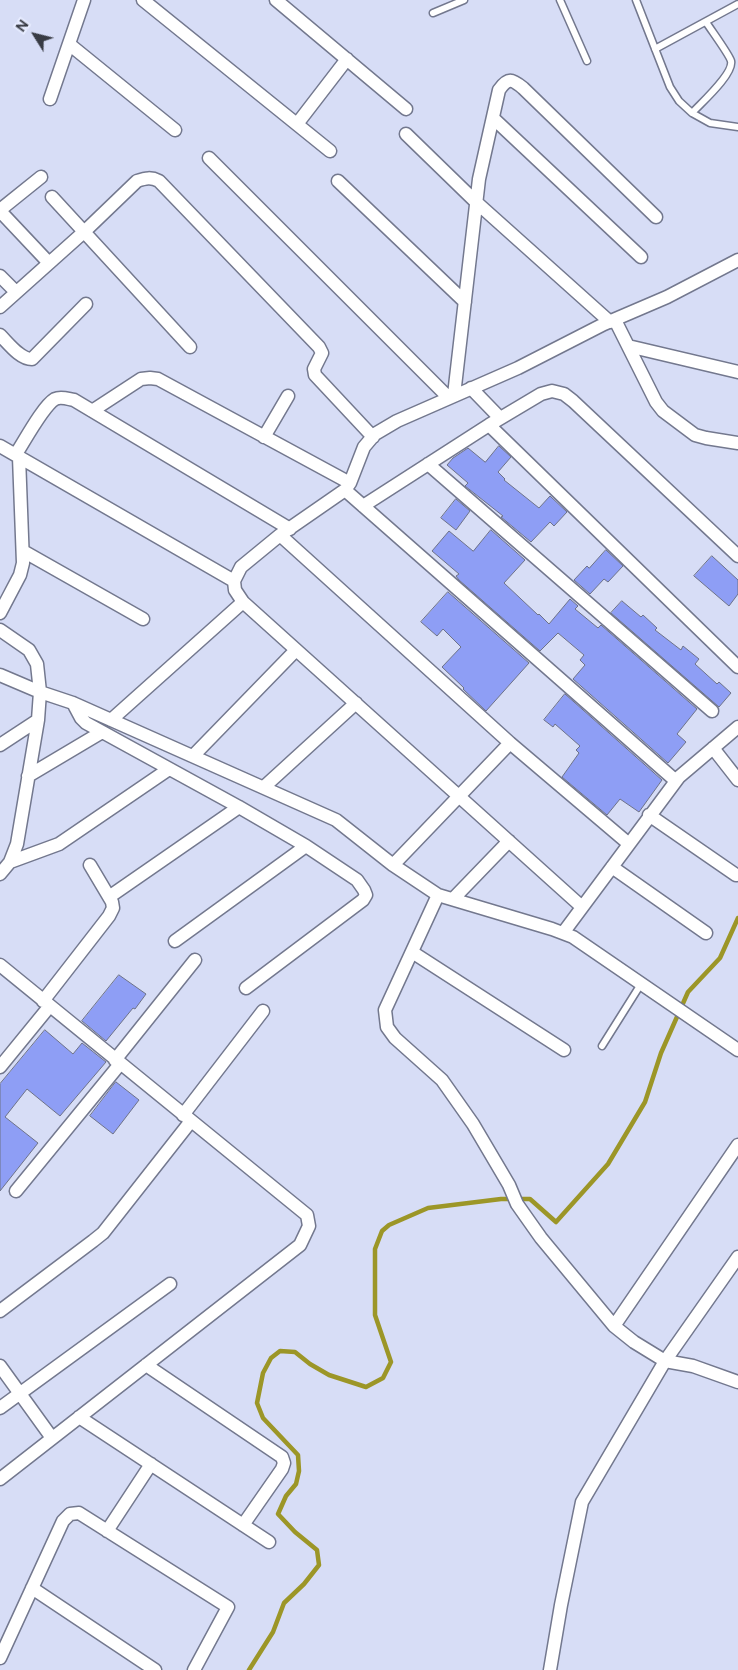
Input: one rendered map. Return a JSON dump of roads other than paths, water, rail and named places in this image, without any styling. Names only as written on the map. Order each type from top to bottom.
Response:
[{"type":"street","points":[[50,99],[84,0]]},
{"type":"street","points":[[143,0],[330,151]]},
{"type":"street","points":[[276,0],[406,109]]},
{"type":"street","points":[[69,44],[175,130]]},
{"type":"street","points":[[296,124],[347,59]]},
{"type":"street","points":[[451,396],[465,302],[479,179],[499,90],[504,83],[510,80],[516,82],[656,217]]},
{"type":"street","points":[[493,118],[642,257]]},
{"type":"street","points":[[406,134],[476,202],[612,321],[628,346],[656,402],[663,411],[696,435],[738,443]]},
{"type":"street","points":[[209,158],[451,396]]},
{"type":"street","points":[[41,177],[0,211],[49,263]]},
{"type":"street","points":[[0,307],[137,181],[154,178],[320,347],[322,352],[314,374],[372,437]]},
{"type":"street","points":[[338,181],[465,302]]},
{"type":"street","points":[[52,197],[190,347]]},
{"type":"street","points":[[582,907],[243,602],[236,590],[234,581],[241,567],[347,487],[364,447],[372,437],[397,421],[518,368],[612,321],[667,297],[738,260]]},
{"type":"street","points":[[0,276],[16,292]]},
{"type":"street","points":[[0,335],[22,356],[26,359],[32,359],[86,304]]},
{"type":"street","points":[[628,346],[738,372]]},
{"type":"street","points":[[92,411],[142,379],[158,379],[264,437],[347,487],[363,506],[676,781]]},
{"type":"street","points":[[471,388],[500,418]]},
{"type":"street","points":[[363,506],[500,418],[541,394],[552,391],[564,394],[573,401],[738,556]]},
{"type":"street","points":[[264,437],[288,396]]},
{"type":"street","points":[[0,612],[20,575],[23,563],[17,456],[47,406],[55,399],[62,397],[74,400],[285,532],[510,743],[629,844]]},
{"type":"street","points":[[489,425],[738,667]]},
{"type":"street","points":[[0,446],[234,581]]},
{"type":"street","points":[[428,464],[712,711]]},
{"type":"street","points":[[22,551],[143,619]]},
{"type":"street","points":[[111,720],[243,602]]},
{"type":"street","points":[[0,630],[28,650],[37,664],[40,692],[38,720],[17,844],[10,862],[0,874]]},
{"type":"street","points":[[193,756],[296,650]]},
{"type":"street","points":[[0,675],[40,692],[73,703],[336,820],[393,865],[438,895],[552,928],[573,937],[738,1050]]},
{"type":"street","points":[[73,703],[86,723],[239,806],[306,846],[357,880],[364,890],[366,894],[363,900],[246,988]]},
{"type":"street","points":[[264,788],[356,704]]},
{"type":"street","points":[[0,745],[38,720]]},
{"type":"street","points":[[563,933],[676,781],[738,727]]},
{"type":"street","points":[[28,776],[102,732]]},
{"type":"street","points":[[393,865],[510,743]]},
{"type":"street","points":[[713,748],[738,780]]},
{"type":"street","points":[[10,862],[59,844],[169,769]]},
{"type":"street","points":[[109,897],[239,806]]},
{"type":"street","points":[[650,815],[736,875]]},
{"type":"street","points":[[453,899],[509,841]]},
{"type":"street","points":[[175,941],[306,846]]},
{"type":"street","points":[[0,1067],[113,908],[112,902],[90,865]]},
{"type":"street","points":[[612,867],[706,933]]},
{"type":"street","points":[[438,895],[385,1010],[387,1027],[395,1038],[442,1080],[473,1124],[509,1185],[517,1204],[541,1238],[614,1326],[634,1342],[665,1361],[692,1366],[738,1382]]},
{"type":"street","points":[[412,952],[564,1050]]},
{"type":"street","points":[[16,1191],[118,1062],[195,960]]},
{"type":"street","points":[[0,966],[306,1215],[310,1226],[300,1245],[0,1479]]},
{"type":"street","points":[[0,1310],[102,1233],[264,1011]]},
{"type":"street","points":[[614,1326],[738,1144]]},
{"type":"street","points":[[550,1670],[582,1502],[665,1361],[738,1257]]},
{"type":"street","points":[[0,1408],[170,1284]]},
{"type":"street","points":[[146,1365],[282,1457],[284,1463],[282,1469],[243,1525]]},
{"type":"street","points":[[0,1366],[52,1438]]},
{"type":"street","points":[[79,1417],[269,1542]]},
{"type":"street","points":[[107,1531],[151,1464]]},
{"type":"street","points":[[0,1658],[63,1520],[70,1514],[78,1513],[228,1607],[194,1670]]},
{"type":"street","points":[[32,1588],[155,1670]]},
{"type":"lane","points":[[433,13],[464,0]]},
{"type":"lane","points":[[560,0],[587,61]]},
{"type":"lane","points":[[636,0],[670,87],[679,101],[692,113],[710,123],[738,127]]},
{"type":"lane","points":[[655,48],[738,4]]},
{"type":"lane","points":[[692,113],[730,69],[731,61],[706,22]]},
{"type":"lane","points":[[602,1046],[641,984]]},
{"type":"waterway","points":[[249,1670],[273,1632],[284,1603],[304,1584],[319,1565],[317,1550],[295,1532],[278,1514],[286,1496],[296,1484],[299,1471],[298,1455],[263,1418],[257,1403],[263,1373],[271,1358],[280,1351],[295,1352],[310,1364],[329,1375],[366,1387],[383,1378],[391,1362],[375,1315],[375,1249],[382,1231],[389,1225],[428,1208],[501,1199],[530,1199],[556,1222],[608,1164],[645,1102],[661,1053],[688,992],[720,958],[738,918]]}]
